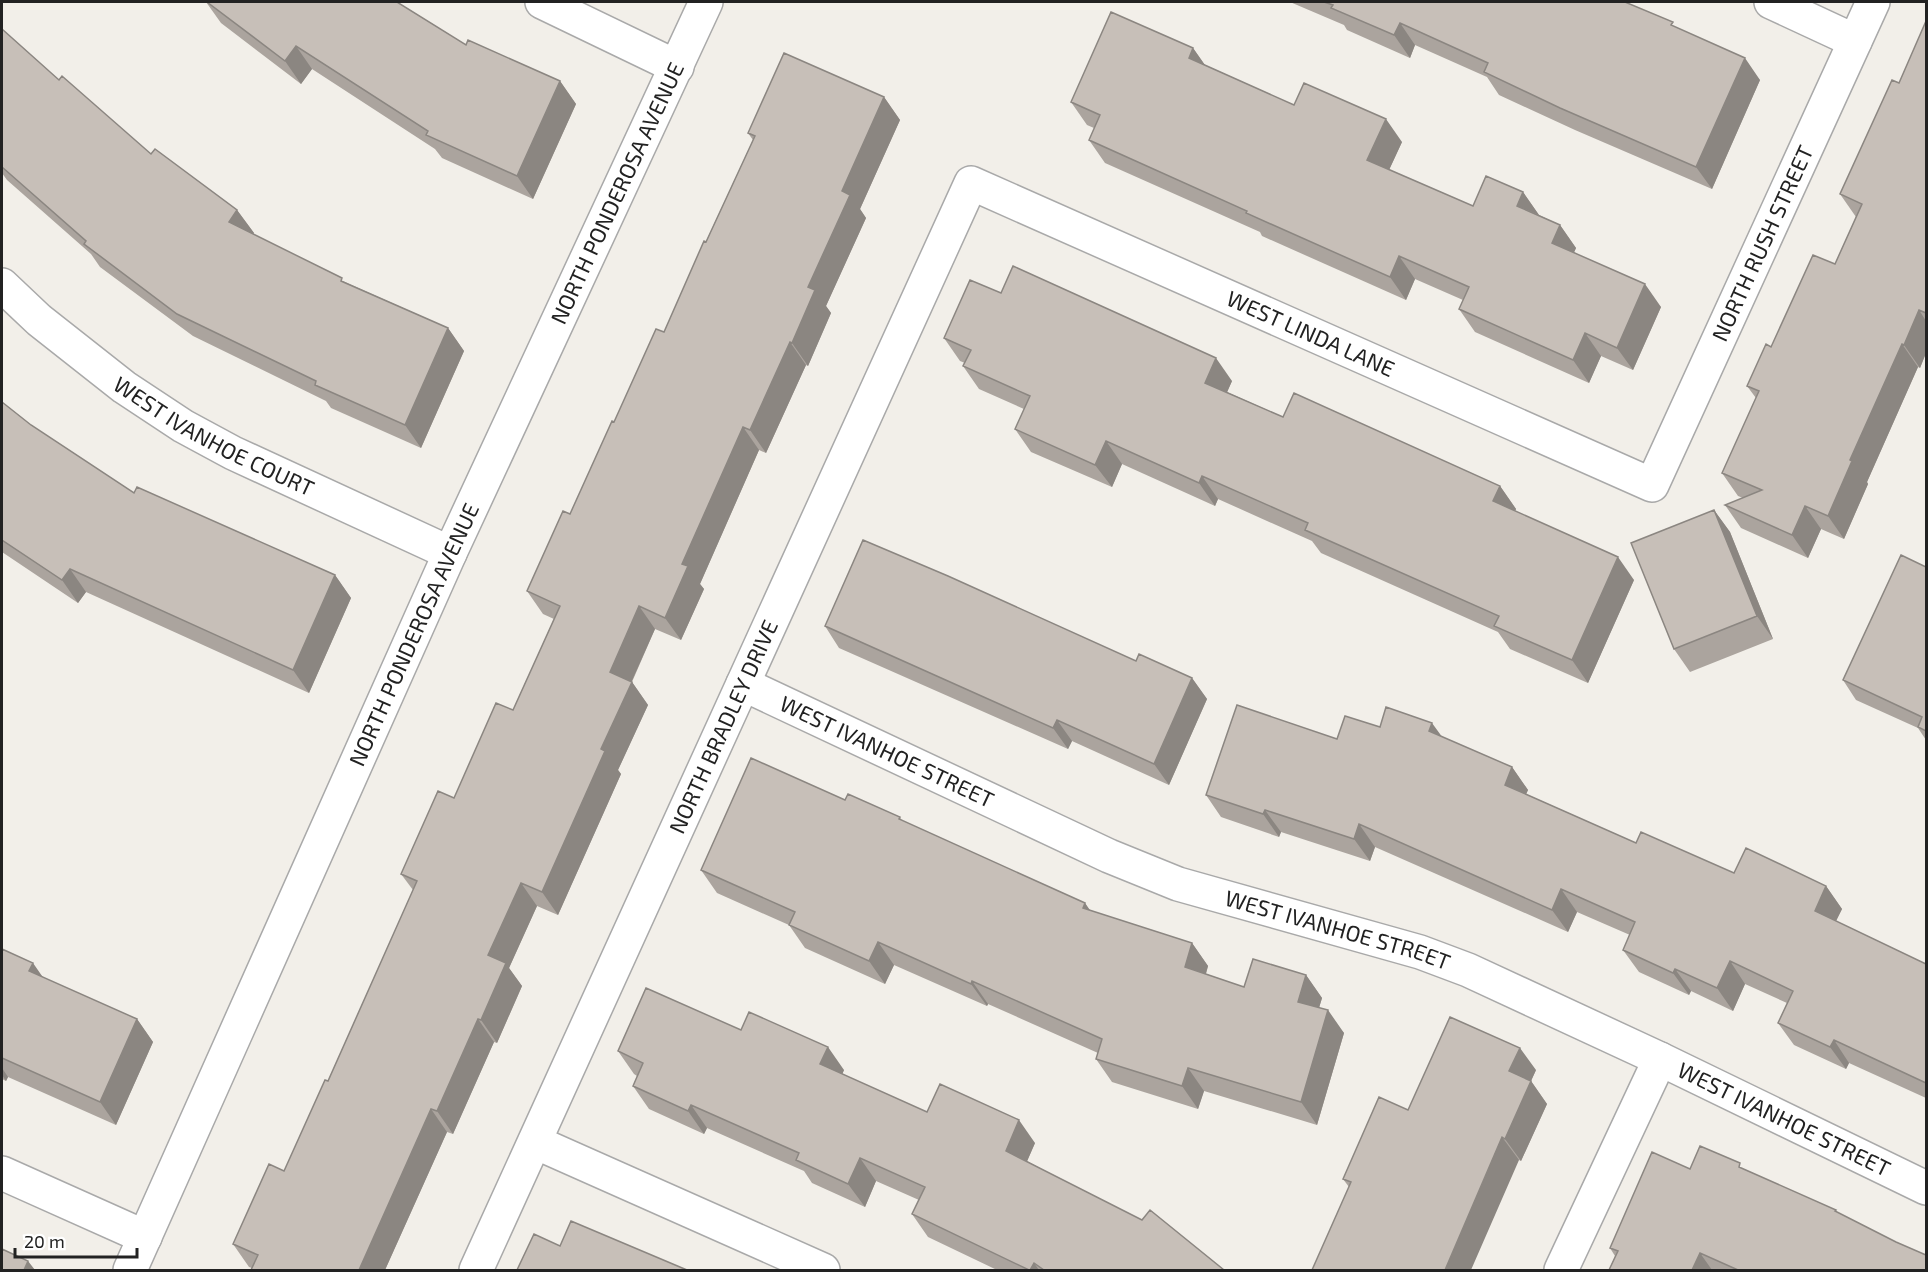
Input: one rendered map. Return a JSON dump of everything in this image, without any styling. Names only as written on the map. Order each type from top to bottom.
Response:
[{"type":"street","points":[[542,2],[677,66]]},
{"type":"street","name":"NORTH PONDEROSA AVENUE","points":[[130,1270],[450,553],[706,2]]},
{"type":"street","points":[[1771,2],[1855,40]]},
{"type":"street","name":"NORTH RUSH STREET","points":[[1652,485],[1873,2]]},
{"type":"street","name":"WEST LINDA LANE","points":[[970,183],[1652,485]]},
{"type":"street","name":"NORTH BRADLEY DRIVE","points":[[476,1270],[970,183]]},
{"type":"street","name":"WEST IVANHOE COURT","points":[[2,285],[39,320],[114,379],[183,426],[233,453],[450,553]]},
{"type":"street","name":"WEST IVANHOE STREET","points":[[743,684],[1119,860],[1178,884],[1420,952],[1468,970],[1660,1059],[1926,1188]]},
{"type":"street","points":[[1561,1270],[1660,1059]]},
{"type":"street","points":[[535,1142],[823,1270]]},
{"type":"street","points":[[2,1173],[145,1238]]},
{"type":"building","points":[[207,2],[397,2],[466,45],[468,40],[560,81],[517,176],[426,135],[428,131],[296,46],[285,61]]},
{"type":"building","points":[[1324,2],[1625,2],[1673,22],[1671,25],[1745,58],[1696,167],[1484,72],[1488,63],[1400,23],[1394,35],[1331,8],[1333,5]]},
{"type":"building","points":[[1111,12],[1193,48],[1189,58],[1294,105],[1304,83],[1386,119],[1367,160],[1473,206],[1486,176],[1523,192],[1517,206],[1560,225],[1552,243],[1645,284],[1617,348],[1585,333],[1573,360],[1459,309],[1469,287],[1399,256],[1390,277],[1089,140],[1100,115],[1071,102]]},
{"type":"building","points":[[1926,21],[1926,313],[1919,310],[1904,345],[1902,344],[1850,460],[1852,461],[1828,516],[1805,506],[1792,535],[1725,505],[1762,490],[1722,473],[1759,391],[1747,386],[1766,344],[1771,347],[1813,255],[1835,264],[1862,204],[1840,194],[1892,80],[1899,83]]},
{"type":"building","points":[[2,29],[59,80],[62,76],[151,154],[155,149],[237,210],[229,222],[342,278],[341,281],[448,328],[405,425],[315,385],[316,381],[177,314],[84,244],[86,241],[2,167]]},
{"type":"building","points":[[784,53],[884,97],[842,191],[850,195],[808,287],[815,290],[792,343],[790,342],[750,430],[743,427],[682,564],[688,566],[665,618],[639,606],[610,672],[632,682],[601,749],[605,751],[542,892],[521,883],[488,955],[506,963],[437,1111],[431,1109],[359,1270],[251,1270],[258,1255],[233,1244],[269,1164],[284,1171],[325,1080],[328,1081],[417,881],[401,874],[438,791],[454,798],[496,703],[513,710],[560,606],[527,591],[563,511],[570,514],[656,329],[664,332],[704,241],[706,242],[755,136],[748,133]]},
{"type":"building","points":[[1013,266],[1216,358],[1205,383],[1283,417],[1294,393],[1500,486],[1493,501],[1618,557],[1572,660],[1494,626],[1499,616],[1305,530],[1308,523],[1202,476],[1199,483],[1106,441],[1095,465],[1015,429],[1030,396],[963,366],[971,350],[944,338],[970,280],[1001,293]]},
{"type":"building","points":[[2,402],[31,425],[134,493],[137,487],[335,575],[293,670],[70,569],[62,580],[2,540]]},
{"type":"building","points":[[1714,510],[1757,616],[1674,649],[1631,543]]},
{"type":"building","points":[[863,540],[1136,661],[1139,654],[1192,678],[1154,764],[1057,720],[1053,728],[825,626]]},
{"type":"building","points":[[1901,555],[1926,567],[1926,731],[1918,727],[1922,717],[1843,680]]},
{"type":"building","points":[[1237,705],[1337,739],[1345,716],[1380,727],[1386,707],[1432,723],[1429,731],[1512,767],[1505,785],[1636,843],[1641,832],[1734,873],[1746,848],[1826,886],[1815,911],[1926,964],[1926,1083],[1834,1040],[1830,1047],[1778,1023],[1793,991],[1730,961],[1717,988],[1675,969],[1673,973],[1623,950],[1635,922],[1561,889],[1552,910],[1359,824],[1354,839],[1265,810],[1263,814],[1206,795]]},
{"type":"building","points":[[751,758],[845,800],[848,794],[900,817],[899,819],[1085,903],[1083,908],[1192,943],[1185,967],[1244,987],[1253,959],[1306,975],[1298,1002],[1328,1010],[1301,1102],[1188,1068],[1182,1086],[1096,1059],[1102,1039],[878,942],[869,961],[789,925],[795,912],[701,870]]},
{"type":"building","points":[[2,949],[33,963],[29,971],[137,1019],[100,1102],[2,1058]]},
{"type":"building","points":[[646,988],[741,1030],[749,1012],[828,1047],[820,1064],[927,1112],[940,1084],[1019,1120],[1006,1151],[1142,1220],[1150,1210],[1224,1270],[1044,1270],[1034,1263],[1029,1270],[912,1214],[925,1187],[860,1158],[848,1184],[796,1160],[799,1153],[691,1105],[688,1111],[633,1086],[643,1063],[618,1051]]},
{"type":"building","points":[[1450,1017],[1520,1048],[1509,1071],[1531,1081],[1505,1139],[1502,1137],[1445,1270],[1312,1270],[1351,1182],[1343,1179],[1379,1097],[1408,1110]]},
{"type":"building","points":[[1700,1146],[1740,1163],[1739,1167],[1836,1210],[1926,1255],[1926,1270],[1738,1270],[1700,1253],[1692,1270],[1609,1270],[1618,1251],[1610,1248],[1652,1152],[1690,1169]]},
{"type":"building","points":[[571,1221],[687,1270],[517,1270],[534,1234],[560,1246]]},
{"type":"building","points":[[2,1249],[28,1261],[24,1270],[2,1270]]}]
